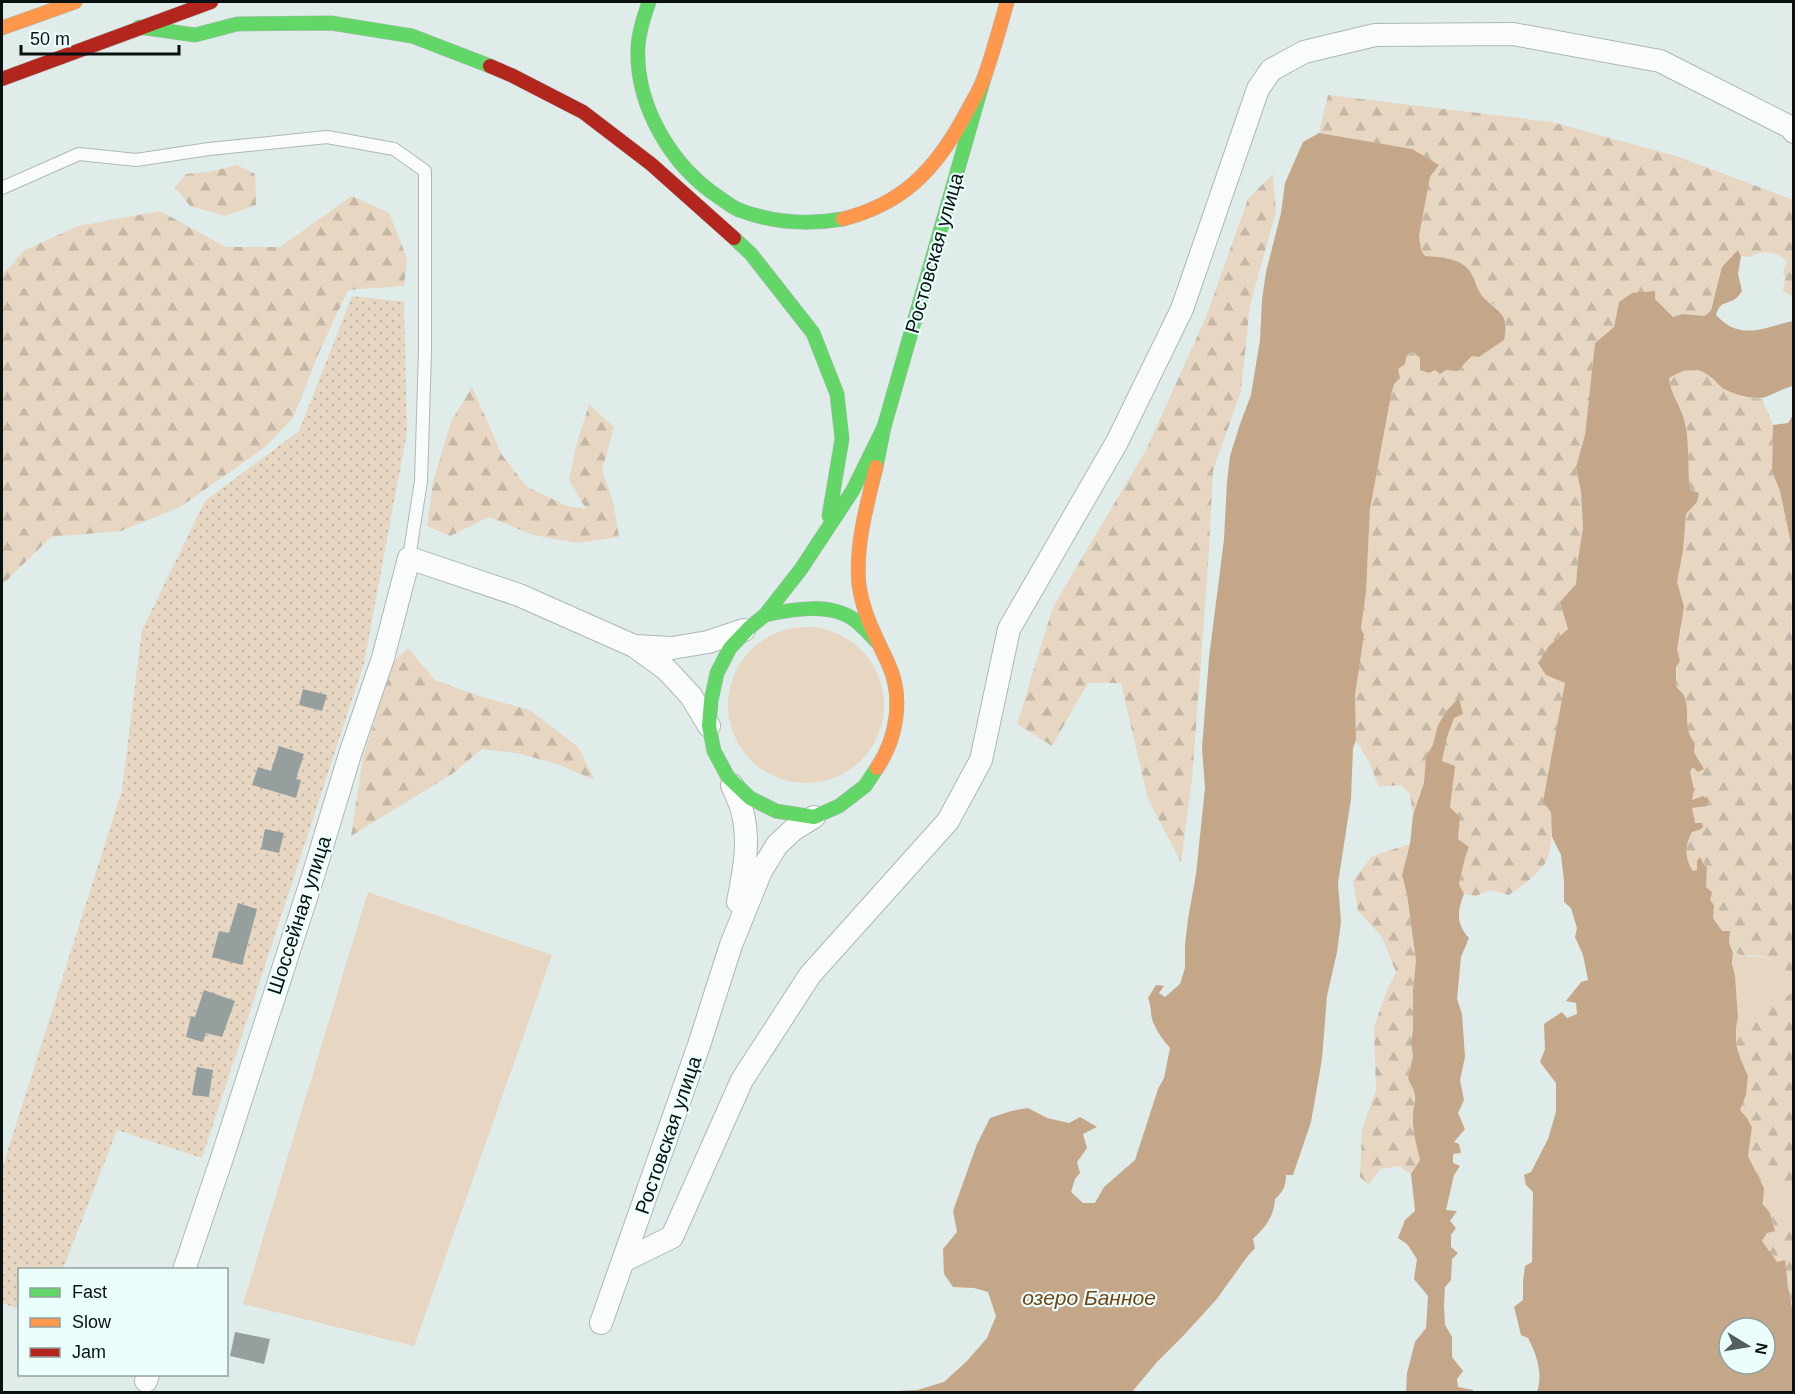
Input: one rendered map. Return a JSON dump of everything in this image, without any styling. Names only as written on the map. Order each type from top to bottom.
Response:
[{"type":"main road","points":[[2,28],[75,2]]},
{"type":"main road","points":[[2,78],[211,2]]},
{"type":"main road","points":[[649,2],[642,23],[638,49],[640,75],[657,129],[669,151],[697,182],[734,208],[770,220],[807,224],[850,218],[891,201],[922,176],[952,140],[984,78],[1007,2]]},
{"type":"main road","points":[[139,27],[195,35],[237,24],[331,23],[412,36],[513,76],[583,112],[651,164],[752,254],[813,333],[837,394],[842,439],[826,533]]},
{"type":"main road","name":"Ростовская улица","points":[[884,427],[984,78]]},
{"type":"main road","points":[[884,427],[863,526],[859,557],[859,583],[863,608],[876,641],[889,665],[897,697],[896,722],[884,757],[865,786],[839,806],[814,817],[776,811],[750,798],[728,777],[714,751],[709,726],[717,673],[730,648],[757,622],[826,533],[853,489],[884,427]]},
{"type":"main road","points":[[757,622],[788,610],[810,609],[833,612],[854,620],[876,641]]},
{"type":"street","points":[[623,1261],[672,1237],[742,1080],[810,975],[948,821],[976,770],[981,760],[1010,629],[1117,442],[1182,309],[1258,89],[1271,70],[1304,52],[1375,34],[1513,34],[1660,61],[1792,129]]},
{"type":"street","points":[[409,558],[519,595],[634,646],[666,669],[691,696],[709,726]]},
{"type":"street","name":"Шоссейная улица","points":[[184,1268],[222,1158],[382,658],[409,558]]},
{"type":"street","points":[[634,646],[672,648],[708,642],[757,622]]},
{"type":"street","points":[[728,777],[741,807],[745,826],[746,857],[731,945]]},
{"type":"street","points":[[731,945],[761,871],[777,845],[793,830],[814,817]]},
{"type":"street","name":"Ростовская улица","points":[[601,1323],[699,1045],[731,945]]},
{"type":"lane","points":[[2,188],[79,154],[136,160],[208,149],[327,137],[394,149],[425,171],[425,351],[421,481],[409,558]]},
{"type":"green space","points":[[1328,95],[1552,122],[1679,157],[1793,200],[1793,309],[1792,296],[1783,291],[1785,278],[1783,272],[1787,261],[1779,255],[1770,253],[1760,253],[1751,257],[1741,256],[1738,250],[1724,271],[1711,308],[1705,317],[1682,314],[1673,317],[1655,299],[1619,302],[1614,327],[1595,343],[1585,435],[1576,467],[1581,492],[1583,528],[1576,584],[1560,602],[1568,629],[1549,646],[1546,675],[1565,683],[1556,760],[1551,844],[1548,857],[1541,868],[1531,879],[1509,895],[1490,890],[1476,896],[1464,894],[1459,884],[1469,847],[1458,839],[1460,817],[1450,807],[1452,790],[1441,761],[1459,699],[1447,710],[1438,725],[1433,746],[1426,756],[1424,783],[1413,815],[1410,794],[1401,785],[1379,787],[1369,762],[1356,740],[1355,695],[1364,636],[1361,628],[1366,592],[1370,509],[1398,369],[1407,354],[1413,352],[1435,370],[1446,370],[1466,363],[1472,356],[1504,340],[1507,328],[1504,317],[1495,306],[1482,297],[1471,272],[1441,257],[1425,257],[1420,250],[1419,236],[1430,177],[1439,166],[1412,149],[1319,133]]},
{"type":"green space","points":[[237,165],[255,174],[256,205],[225,216],[190,206],[175,187],[186,174],[208,172]]},
{"type":"green space","points":[[1273,174],[1276,212],[1250,305],[1241,391],[1213,471],[1192,779],[1181,862],[1148,799],[1121,683],[1088,683],[1052,746],[1017,724],[1053,607],[1146,450],[1206,317],[1248,199]]},
{"type":"green space","points":[[352,196],[389,213],[407,258],[404,286],[348,290],[320,350],[293,418],[264,448],[180,507],[121,531],[51,537],[2,585],[2,275],[25,250],[78,226],[160,211],[226,247],[280,247]]},
{"type":"green space","points":[[352,296],[404,302],[407,432],[364,663],[202,1158],[117,1130],[63,1268],[18,1268],[18,1309],[2,1303],[2,1169],[122,790],[142,630],[205,501],[299,431]]},
{"type":"green space","points":[[1695,368],[1708,374],[1725,390],[1743,397],[1762,399],[1773,425],[1772,471],[1780,491],[1792,548],[1791,632],[1794,648],[1793,1187],[1779,1185],[1764,1188],[1748,1156],[1752,1127],[1740,1110],[1746,1095],[1748,1076],[1736,1044],[1736,1028],[1753,1008],[1772,1004],[1790,994],[1790,979],[1784,966],[1762,956],[1742,956],[1732,949],[1729,943],[1730,937],[1722,931],[1713,918],[1714,905],[1706,888],[1707,867],[1700,858],[1697,861],[1697,870],[1693,871],[1687,856],[1687,846],[1692,831],[1699,830],[1692,808],[1707,806],[1692,800],[1694,790],[1690,771],[1693,766],[1701,762],[1694,752],[1695,743],[1688,730],[1687,706],[1682,692],[1676,686],[1677,665],[1680,661],[1677,650],[1681,630],[1677,582],[1683,551],[1686,514],[1691,508],[1686,428],[1669,378],[1679,371]]},
{"type":"green space","points":[[472,387],[502,455],[527,487],[567,506],[586,509],[569,480],[589,404],[614,427],[602,470],[613,502],[619,537],[577,543],[533,535],[489,517],[450,536],[427,526],[433,482],[451,422]]},
{"type":"green space","points":[[806,627],[836,633],[861,650],[878,675],[884,705],[878,735],[861,760],[836,777],[806,783],[776,777],[751,760],[734,735],[728,705],[734,675],[751,650],[776,633]]},
{"type":"green space","points":[[408,648],[435,680],[479,696],[530,710],[578,747],[595,780],[557,764],[517,753],[482,749],[452,774],[351,836],[363,757],[394,661]]},
{"type":"green space","points":[[1410,844],[1402,875],[1407,894],[1416,961],[1411,1042],[1413,1056],[1408,1079],[1415,1096],[1413,1126],[1420,1160],[1411,1174],[1399,1166],[1380,1169],[1369,1185],[1360,1177],[1362,1129],[1376,1090],[1374,1027],[1396,972],[1382,937],[1358,911],[1353,881],[1372,856]]},
{"type":"green space","points":[[368,892],[552,955],[414,1346],[243,1304]]},
{"type":"green space","points":[[1733,952],[1742,956],[1763,957],[1784,966],[1790,979],[1790,994],[1772,1004],[1753,1008],[1736,1028],[1737,1009]]},
{"type":"green space","points":[[1779,1185],[1793,1187],[1793,1221],[1766,1209],[1764,1188]]},
{"type":"green space","points":[[1770,1213],[1793,1221],[1793,1313],[1784,1260],[1777,1263],[1762,1241],[1767,1233],[1775,1230]]},
{"type":"water","name":"озеро Банное","points":[[1319,133],[1412,149],[1439,165],[1430,177],[1419,236],[1421,250],[1425,256],[1451,259],[1467,268],[1482,295],[1502,315],[1506,332],[1504,340],[1479,357],[1472,356],[1457,371],[1446,370],[1440,374],[1435,370],[1429,373],[1420,370],[1420,358],[1413,352],[1407,354],[1405,364],[1398,369],[1400,378],[1394,384],[1391,395],[1370,509],[1366,592],[1361,628],[1364,635],[1355,695],[1356,740],[1353,748],[1351,799],[1338,883],[1341,922],[1327,996],[1322,1059],[1311,1122],[1293,1175],[1286,1175],[1285,1186],[1275,1199],[1268,1221],[1253,1239],[1255,1248],[1216,1300],[1132,1392],[894,1392],[917,1390],[944,1382],[987,1338],[996,1316],[988,1292],[974,1288],[953,1287],[944,1274],[943,1249],[957,1232],[953,1211],[977,1144],[990,1118],[1028,1108],[1047,1118],[1069,1123],[1080,1117],[1097,1127],[1083,1134],[1087,1148],[1077,1162],[1080,1173],[1075,1179],[1071,1192],[1083,1203],[1095,1203],[1104,1187],[1135,1160],[1158,1089],[1164,1078],[1170,1048],[1155,1026],[1148,998],[1156,985],[1164,986],[1159,993],[1165,997],[1180,984],[1185,968],[1185,944],[1196,874],[1205,788],[1202,748],[1209,658],[1224,539],[1230,456],[1251,395],[1260,340],[1266,272],[1281,213],[1285,183],[1303,142]]},
{"type":"water","points":[[1738,250],[1741,256],[1738,274],[1742,291],[1736,298],[1721,305],[1716,315],[1734,328],[1743,330],[1762,329],[1793,321],[1793,386],[1766,397],[1754,398],[1726,390],[1698,370],[1684,371],[1669,378],[1685,423],[1690,490],[1699,493],[1697,502],[1686,514],[1683,551],[1677,582],[1684,607],[1677,650],[1680,661],[1676,667],[1676,686],[1686,700],[1688,731],[1695,743],[1694,752],[1704,769],[1698,772],[1693,767],[1690,771],[1694,790],[1692,800],[1703,796],[1708,799],[1707,806],[1692,808],[1695,823],[1702,823],[1703,827],[1692,832],[1687,846],[1687,857],[1693,871],[1697,870],[1697,861],[1700,857],[1707,867],[1706,888],[1712,892],[1710,900],[1714,905],[1713,918],[1722,931],[1730,931],[1729,943],[1733,952],[1732,963],[1738,1017],[1736,1044],[1748,1076],[1746,1095],[1740,1110],[1752,1127],[1748,1156],[1764,1188],[1763,1204],[1770,1213],[1775,1231],[1767,1233],[1762,1241],[1777,1262],[1785,1260],[1793,1313],[1793,1392],[1537,1392],[1539,1371],[1536,1358],[1528,1338],[1521,1335],[1514,1307],[1523,1300],[1525,1266],[1532,1262],[1533,1192],[1526,1185],[1524,1175],[1531,1172],[1548,1139],[1556,1112],[1556,1083],[1540,1062],[1545,1049],[1544,1024],[1562,1012],[1567,1018],[1577,1014],[1576,1003],[1566,1001],[1581,982],[1588,980],[1583,955],[1575,937],[1577,928],[1571,908],[1564,902],[1561,855],[1552,837],[1551,812],[1543,802],[1565,683],[1546,675],[1538,663],[1549,646],[1568,629],[1560,602],[1576,584],[1583,528],[1581,492],[1576,467],[1585,435],[1595,343],[1614,327],[1619,302],[1632,293],[1655,291],[1655,299],[1673,317],[1682,314],[1705,316],[1711,310],[1722,267]]},
{"type":"water","points":[[1793,415],[1793,570],[1792,548],[1780,491],[1772,471],[1773,425],[1788,423]]},
{"type":"water","points":[[1459,698],[1463,714],[1454,718],[1442,761],[1455,766],[1450,807],[1460,817],[1458,839],[1469,847],[1459,884],[1464,894],[1459,917],[1462,928],[1469,938],[1461,957],[1457,999],[1462,1014],[1465,1057],[1460,1080],[1464,1100],[1458,1113],[1465,1129],[1454,1142],[1459,1144],[1461,1153],[1453,1154],[1453,1163],[1460,1166],[1454,1175],[1446,1210],[1457,1211],[1450,1221],[1456,1228],[1451,1235],[1451,1247],[1458,1253],[1452,1259],[1451,1280],[1445,1287],[1444,1305],[1445,1325],[1452,1337],[1452,1357],[1463,1371],[1457,1379],[1458,1387],[1474,1392],[1406,1392],[1407,1373],[1415,1342],[1426,1328],[1428,1296],[1414,1279],[1417,1259],[1407,1244],[1398,1238],[1405,1220],[1415,1211],[1411,1174],[1420,1160],[1413,1126],[1415,1096],[1408,1079],[1413,1056],[1411,1042],[1416,961],[1407,894],[1402,875],[1410,844],[1413,815],[1424,783],[1426,756],[1433,745],[1438,725],[1447,710]]},
{"type":"building","points":[[303,689],[327,695],[322,711],[299,705]]},
{"type":"building","points":[[279,746],[304,754],[296,779],[301,780],[296,798],[252,785],[258,767],[271,771]]},
{"type":"building","points":[[265,829],[284,833],[279,853],[261,849]]},
{"type":"building","points":[[238,903],[257,909],[242,965],[212,957],[219,931],[229,933]]},
{"type":"building","points":[[204,990],[235,1001],[222,1037],[206,1033],[203,1042],[186,1037],[191,1016],[195,1017]]},
{"type":"building","points":[[197,1067],[213,1070],[209,1097],[192,1095]]},
{"type":"building","points":[[235,1332],[270,1339],[264,1364],[230,1356]]},
{"type":"traffic: fast","points":[[649,2],[638,46],[643,90],[660,132],[686,169],[702,185],[739,210],[765,218],[790,222],[843,219]]},
{"type":"traffic: fast","points":[[139,27],[195,35],[237,24],[331,23],[412,36],[490,66]]},
{"type":"traffic: fast","points":[[876,467],[884,427],[984,78]]},
{"type":"traffic: fast","points":[[734,238],[751,254],[813,333],[837,394],[842,439],[829,516]]},
{"type":"traffic: fast","points":[[877,768],[865,786],[839,806],[814,817],[776,811],[750,798],[728,777],[714,751],[709,726],[717,673],[730,648],[765,615],[801,569],[853,490],[884,427]]},
{"type":"traffic: fast","points":[[765,615],[800,609],[835,611],[856,621],[876,641]]},
{"type":"traffic: slow","points":[[2,28],[75,2]]},
{"type":"traffic: slow","points":[[843,219],[883,204],[914,183],[928,170],[952,138],[982,83],[1007,2]]},
{"type":"traffic: slow","points":[[876,467],[860,541],[859,585],[867,616],[893,676],[897,703],[893,731],[877,768]]},
{"type":"traffic: jam","points":[[2,79],[211,2]]},
{"type":"traffic: jam","points":[[490,66],[583,112],[651,164],[734,238]]}]
